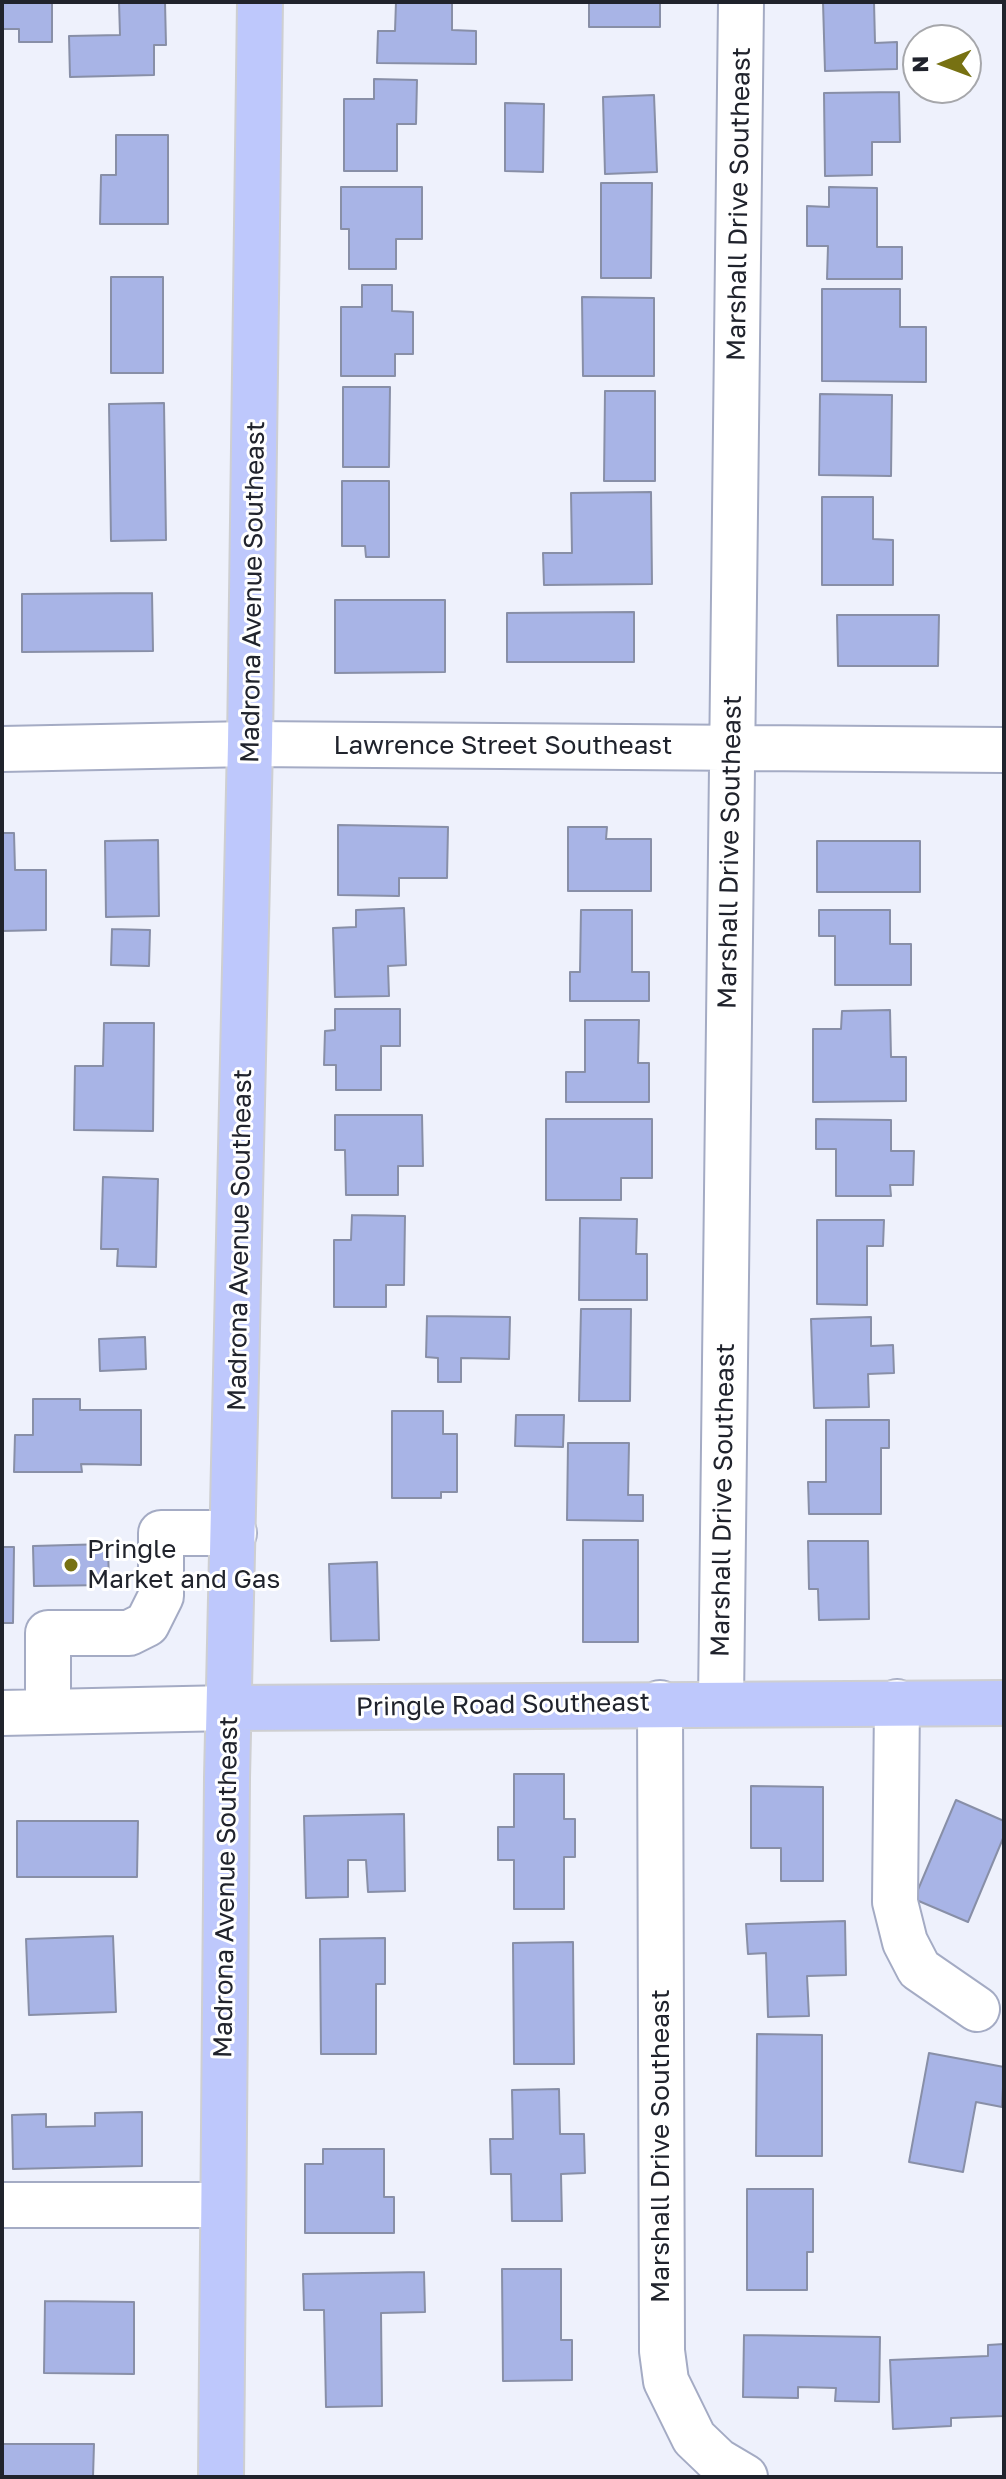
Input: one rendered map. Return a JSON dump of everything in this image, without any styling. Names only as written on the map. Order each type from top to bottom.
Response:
[{"type":"main road","name":"Madrona Avenue Southeast","points":[[221,2477],[221,2205],[250,744],[260,2]]},
{"type":"main road","name":"Pringle Road Southeast","points":[[229,1708],[721,1702],[1004,1703]]},
{"type":"street","name":"Marshall Drive Southeast","points":[[721,1702],[741,2]]},
{"type":"street","name":"Lawrence Street Southeast","points":[[2,749],[250,744],[1004,750]]},
{"type":"street","points":[[48,1712],[48,1633],[129,1633],[147,1624],[161,1596],[161,1533],[234,1533]]},
{"type":"street","points":[[897,1702],[895,1902],[905,1942],[919,1969],[977,2009]]},
{"type":"street","name":"Marshall Drive Southeast","points":[[660,1703],[662,2351],[666,2381],[694,2438],[718,2461],[745,2477]]},
{"type":"street","name":"Pringle Road Southeast","points":[[2,1713],[229,1708]]},
{"type":"street","points":[[2,2205],[221,2205]]},
{"type":"building","points":[[2,2],[52,2],[52,42],[19,42],[19,29],[2,29]]},
{"type":"building","points":[[119,2],[165,2],[166,45],[154,45],[154,75],[70,77],[69,36],[120,35]]},
{"type":"building","points":[[396,2],[452,2],[452,30],[476,31],[476,64],[377,63],[378,31],[395,31]]},
{"type":"building","points":[[589,2],[660,2],[660,27],[589,27]]},
{"type":"building","points":[[823,2],[874,2],[875,43],[897,42],[897,69],[825,71]]},
{"type":"building","points":[[374,79],[417,80],[416,124],[397,124],[397,171],[344,171],[344,99],[374,99]]},
{"type":"building","points":[[899,92],[900,142],[872,142],[872,175],[825,176],[824,93]]},
{"type":"building","points":[[654,95],[657,172],[605,174],[603,97]]},
{"type":"building","points":[[505,103],[544,104],[543,172],[505,171]]},
{"type":"building","points":[[116,135],[168,135],[168,224],[100,224],[101,175],[116,175]]},
{"type":"building","points":[[601,183],[652,183],[651,278],[601,278]]},
{"type":"building","points":[[341,187],[422,187],[422,239],[396,239],[396,269],[349,269],[349,229],[341,229]]},
{"type":"building","points":[[829,187],[877,188],[877,247],[902,247],[902,279],[827,279],[828,246],[807,246],[807,206],[829,207]]},
{"type":"building","points":[[111,277],[163,277],[163,373],[111,373]]},
{"type":"building","points":[[362,285],[392,285],[392,311],[413,312],[413,354],[395,354],[395,376],[341,376],[341,307],[362,307]]},
{"type":"building","points":[[822,289],[900,289],[900,327],[926,327],[926,382],[822,381]]},
{"type":"building","points":[[582,297],[654,298],[654,376],[583,376]]},
{"type":"building","points":[[343,387],[390,387],[389,467],[343,467]]},
{"type":"building","points":[[605,391],[655,391],[655,481],[604,481]]},
{"type":"building","points":[[820,394],[892,395],[891,476],[819,475]]},
{"type":"building","points":[[164,403],[166,540],[111,541],[109,404]]},
{"type":"building","points":[[342,481],[389,481],[389,557],[366,557],[365,546],[342,546]]},
{"type":"building","points":[[651,492],[652,584],[544,585],[543,553],[572,553],[571,493]]},
{"type":"building","points":[[822,497],[873,497],[873,539],[893,540],[893,585],[822,585]]},
{"type":"building","points":[[152,593],[153,651],[22,652],[22,594]]},
{"type":"building","points":[[335,600],[445,600],[445,672],[335,673]]},
{"type":"building","points":[[634,612],[634,662],[507,662],[507,613]]},
{"type":"building","points":[[837,615],[939,615],[938,666],[838,666]]},
{"type":"building","points":[[338,825],[448,827],[447,878],[399,878],[399,896],[338,895]]},
{"type":"building","points":[[568,827],[607,827],[606,839],[651,839],[651,891],[568,891]]},
{"type":"building","points":[[2,833],[14,833],[15,870],[46,870],[46,930],[2,931]]},
{"type":"building","points":[[158,840],[159,916],[106,917],[105,841]]},
{"type":"building","points":[[817,841],[920,841],[920,892],[817,892]]},
{"type":"building","points":[[404,908],[406,965],[388,966],[389,996],[335,997],[333,928],[356,927],[356,910]]},
{"type":"building","points":[[581,910],[632,910],[632,972],[649,972],[649,1001],[570,1001],[570,972],[580,972]]},
{"type":"building","points":[[819,910],[890,910],[890,944],[911,944],[911,985],[835,985],[835,936],[819,936]]},
{"type":"building","points":[[112,929],[150,930],[149,966],[111,965]]},
{"type":"building","points":[[335,1009],[400,1009],[400,1046],[381,1046],[381,1090],[336,1090],[336,1065],[324,1065],[325,1031],[335,1030]]},
{"type":"building","points":[[890,1010],[891,1057],[906,1057],[906,1101],[813,1102],[813,1029],[841,1029],[842,1011]]},
{"type":"building","points":[[585,1020],[639,1020],[638,1063],[649,1063],[649,1102],[566,1102],[566,1072],[585,1072]]},
{"type":"building","points":[[104,1023],[154,1023],[153,1131],[74,1130],[75,1066],[103,1066]]},
{"type":"building","points":[[335,1115],[422,1115],[423,1166],[398,1166],[398,1195],[346,1195],[345,1150],[335,1150]]},
{"type":"building","points":[[546,1119],[652,1119],[652,1178],[621,1178],[621,1200],[546,1200]]},
{"type":"building","points":[[816,1119],[891,1120],[891,1151],[914,1151],[913,1185],[890,1185],[891,1196],[836,1196],[836,1149],[816,1149]]},
{"type":"building","points":[[103,1177],[158,1179],[156,1267],[117,1266],[118,1249],[101,1249]]},
{"type":"building","points":[[352,1215],[405,1216],[404,1285],[386,1285],[386,1307],[334,1307],[334,1240],[351,1240]]},
{"type":"building","points":[[580,1218],[637,1219],[636,1254],[647,1254],[647,1300],[579,1300]]},
{"type":"building","points":[[817,1220],[884,1220],[883,1246],[867,1246],[867,1305],[817,1304]]},
{"type":"building","points":[[581,1309],[631,1309],[630,1401],[579,1401]]},
{"type":"building","points":[[427,1316],[510,1317],[509,1359],[461,1358],[461,1382],[438,1382],[438,1358],[426,1357]]},
{"type":"building","points":[[871,1317],[871,1346],[893,1345],[894,1373],[868,1374],[869,1407],[814,1408],[811,1319]]},
{"type":"building","points":[[145,1337],[146,1369],[100,1371],[99,1339]]},
{"type":"building","points":[[33,1399],[80,1399],[80,1410],[141,1410],[141,1465],[81,1464],[82,1472],[14,1472],[15,1435],[33,1435]]},
{"type":"building","points":[[392,1411],[443,1411],[443,1434],[457,1434],[457,1492],[441,1492],[441,1498],[392,1498]]},
{"type":"building","points":[[516,1415],[564,1415],[563,1447],[515,1446]]},
{"type":"building","points":[[826,1420],[889,1420],[889,1448],[881,1448],[881,1514],[809,1514],[808,1482],[826,1482]]},
{"type":"building","points":[[568,1443],[629,1443],[628,1495],[643,1495],[643,1521],[567,1520]]},
{"type":"building","points":[[583,1540],[638,1540],[638,1642],[583,1642]]},
{"type":"building","points":[[808,1541],[868,1541],[869,1619],[819,1620],[818,1589],[809,1589]]},
{"type":"building","name":"Pringle Market and Gas","points":[[108,1544],[109,1585],[34,1586],[33,1546]]},
{"type":"building","points":[[2,1547],[14,1547],[13,1623],[2,1623]]},
{"type":"building","points":[[377,1562],[379,1640],[331,1641],[329,1564]]},
{"type":"building","points":[[514,1774],[564,1774],[564,1819],[575,1819],[575,1857],[564,1857],[564,1909],[514,1909],[514,1860],[498,1860],[498,1827],[514,1827]]},
{"type":"building","points":[[751,1786],[823,1787],[823,1881],[781,1881],[781,1848],[751,1848]]},
{"type":"building","points":[[956,1800],[1004,1821],[1004,1836],[968,1922],[914,1899]]},
{"type":"building","points":[[404,1814],[405,1891],[368,1892],[366,1860],[348,1860],[348,1897],[306,1898],[304,1816]]},
{"type":"building","points":[[17,1821],[138,1821],[137,1877],[17,1877]]},
{"type":"building","points":[[845,1921],[846,1975],[807,1976],[809,2016],[768,2017],[766,1953],[748,1954],[746,1924]]},
{"type":"building","points":[[113,1936],[116,2012],[29,2015],[26,1939]]},
{"type":"building","points":[[385,1938],[385,1984],[376,1984],[376,2054],[321,2054],[320,1939]]},
{"type":"building","points":[[573,1942],[574,2064],[514,2064],[513,1943]]},
{"type":"building","points":[[757,2034],[822,2035],[822,2156],[756,2156]]},
{"type":"building","points":[[929,2053],[1004,2067],[1002,2107],[976,2102],[963,2172],[909,2162]]},
{"type":"building","points":[[559,2089],[560,2134],[584,2134],[585,2173],[561,2174],[562,2221],[512,2221],[511,2174],[491,2174],[490,2139],[513,2139],[512,2090]]},
{"type":"building","points":[[142,2112],[142,2166],[13,2169],[12,2115],[46,2114],[46,2127],[95,2126],[95,2113]]},
{"type":"building","points":[[323,2149],[384,2149],[384,2197],[394,2197],[394,2233],[305,2233],[305,2164],[323,2164]]},
{"type":"building","points":[[747,2189],[813,2189],[813,2252],[807,2252],[807,2290],[747,2290]]},
{"type":"building","points":[[502,2269],[561,2269],[561,2340],[572,2340],[572,2380],[503,2381]]},
{"type":"building","points":[[424,2272],[425,2312],[381,2313],[382,2406],[326,2407],[324,2310],[304,2310],[303,2274]]},
{"type":"building","points":[[45,2301],[134,2302],[134,2374],[44,2373]]},
{"type":"building","points":[[744,2335],[880,2337],[879,2402],[835,2401],[836,2388],[798,2387],[798,2398],[743,2397]]},
{"type":"building","points":[[1004,2344],[1004,2416],[951,2418],[951,2426],[893,2429],[890,2360],[988,2356],[988,2345]]},
{"type":"building","points":[[2,2444],[94,2444],[93,2477],[2,2477]]},
{"type":"place","name":"Pringle Market and Gas","points":[[71,1565]]}]
